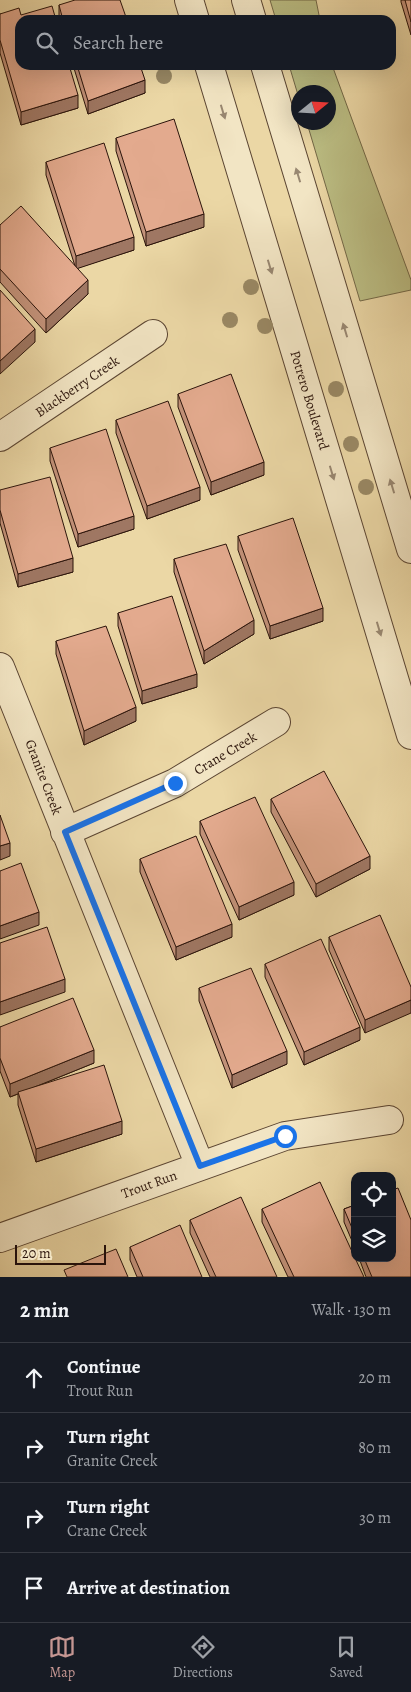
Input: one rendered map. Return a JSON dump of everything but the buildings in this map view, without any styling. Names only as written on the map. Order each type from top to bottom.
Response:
[{"type":"street","points":[[189,0],[194,15]]},
{"type":"street","points":[[246,0],[250,15]]},
{"type":"street","name":"Potrero Boulevard","points":[[211,70],[411,735]]},
{"type":"street","points":[[267,70],[411,549]]},
{"type":"street","name":"Blackberry Creek","points":[[0,437],[153,334]]},
{"type":"street","name":"Granite Creek","points":[[0,667],[200,1166]]},
{"type":"street","name":"Crane Creek","points":[[65,832],[175,783],[276,722]]},
{"type":"street","name":"Trout Run","points":[[0,1238],[285,1136],[389,1120]]},
{"type":"green space","points":[[270,0],[316,0],[319,15],[274,15]]},
{"type":"green space","points":[[290,70],[334,70],[411,280],[411,290],[360,301],[309,130],[336,130],[336,85],[295,85]]},
{"type":"route","points":[[175,783],[65,832],[200,1166],[285,1136]]}]
